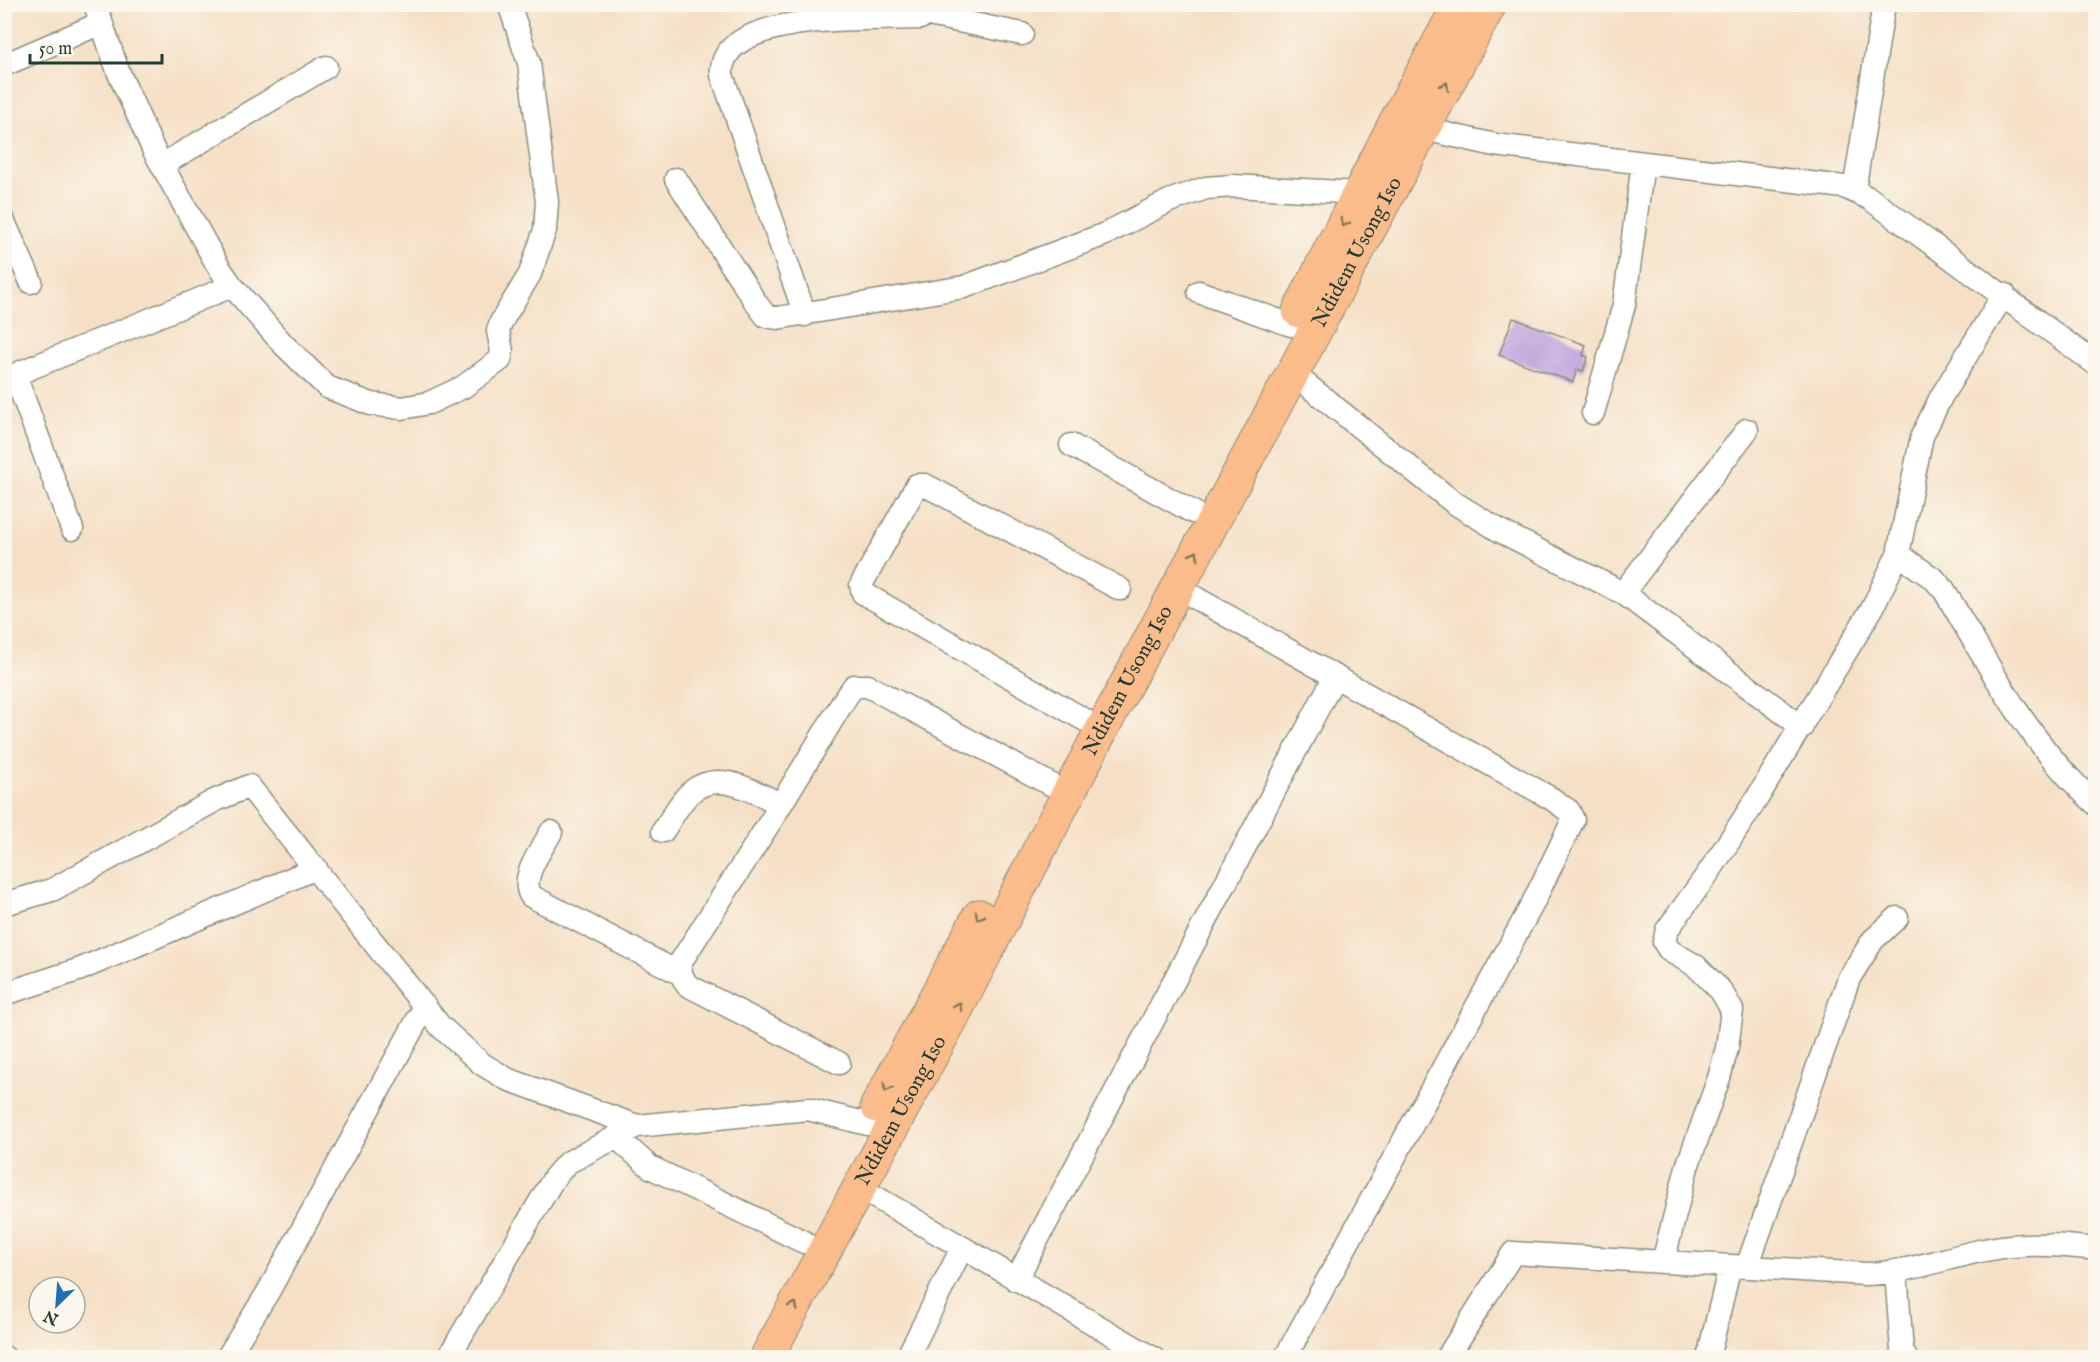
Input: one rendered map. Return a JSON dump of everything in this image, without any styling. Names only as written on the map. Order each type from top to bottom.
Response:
[{"type":"highway","name":"Ndidem Usong Iso","points":[[766,1358],[954,1014],[1291,372],[1408,125],[1460,4]]},
{"type":"highway","name":"Ndidem Usong Iso","points":[[742,1358],[1085,720],[1360,193],[1490,4]]},
{"type":"street","points":[[4,65],[98,14],[118,71],[162,165],[218,266],[232,286],[283,344],[327,387],[370,404],[402,408],[429,403],[463,387],[500,360],[502,351],[498,331],[530,274],[540,249],[545,230],[547,202],[529,63],[509,4]]},
{"type":"street","points":[[1854,191],[1884,4]]},
{"type":"street","points":[[805,315],[722,75],[721,64],[726,54],[742,40],[784,24],[920,18],[926,9],[1022,33]]},
{"type":"street","points":[[162,165],[326,67]]},
{"type":"street","points":[[1408,125],[1495,145],[1844,187],[1869,198],[2004,294],[2096,364]]},
{"type":"street","points":[[1593,413],[1624,305],[1642,163]]},
{"type":"street","points":[[676,179],[766,315],[777,318],[964,287],[1103,235],[1169,201],[1206,188],[1233,186],[1360,193]]},
{"type":"street","points":[[4,222],[31,282]]},
{"type":"street","points":[[72,529],[10,377],[232,286]]},
{"type":"street","points":[[1199,292],[1291,325]]},
{"type":"street","points":[[1663,1262],[1687,1167],[1719,1078],[1727,1048],[1732,1010],[1722,991],[1696,966],[1670,951],[1664,942],[1666,936],[1802,727],[1873,607],[1898,554],[1922,436],[1941,397],[2004,294]]},
{"type":"street","points":[[1291,372],[1454,502],[1502,532],[1623,593],[1802,727]]},
{"type":"street","points":[[1623,593],[1747,430]]},
{"type":"street","points":[[1071,445],[1193,512]]},
{"type":"street","points":[[1085,720],[863,593],[861,585],[917,485],[925,485],[1120,589]]},
{"type":"street","points":[[1898,554],[1934,579],[1944,590],[2006,695],[2069,781],[2096,804]]},
{"type":"street","points":[[1178,588],[1552,799],[1569,811],[1573,820],[1532,905],[1286,1358]]},
{"type":"street","points":[[1016,1280],[1335,676]]},
{"type":"street","points":[[839,1063],[687,985],[681,974],[680,963],[854,686],[868,686],[1050,784]]},
{"type":"street","points":[[663,831],[690,794],[707,782],[731,783],[781,804]]},
{"type":"street","points":[[4,904],[52,891],[244,786],[252,787],[425,1006],[449,1034],[482,1064],[507,1079],[637,1126]]},
{"type":"street","points":[[551,832],[526,880],[527,890],[531,896],[681,974]]},
{"type":"street","points":[[4,994],[81,969],[316,868]]},
{"type":"street","points":[[1708,1358],[1738,1267],[1849,978],[1873,940],[1897,918]]},
{"type":"street","points":[[227,1358],[268,1292],[425,1006]]},
{"type":"street","points":[[448,1358],[554,1178],[567,1163],[637,1126],[808,1108],[868,1124]]},
{"type":"street","points":[[616,1137],[650,1167],[804,1242]]},
{"type":"street","points":[[858,1188],[1153,1358]]},
{"type":"street","points":[[1447,1358],[1513,1254],[1866,1274],[1896,1272],[2011,1246],[2065,1246],[2096,1249]]},
{"type":"street","points":[[907,1358],[962,1248]]},
{"type":"street","points":[[1896,1272],[1902,1351],[1906,1358]]},
{"type":"building","points":[[1513,318],[1586,345],[1583,355],[1588,357],[1583,371],[1577,369],[1573,382],[1499,355]]}]
